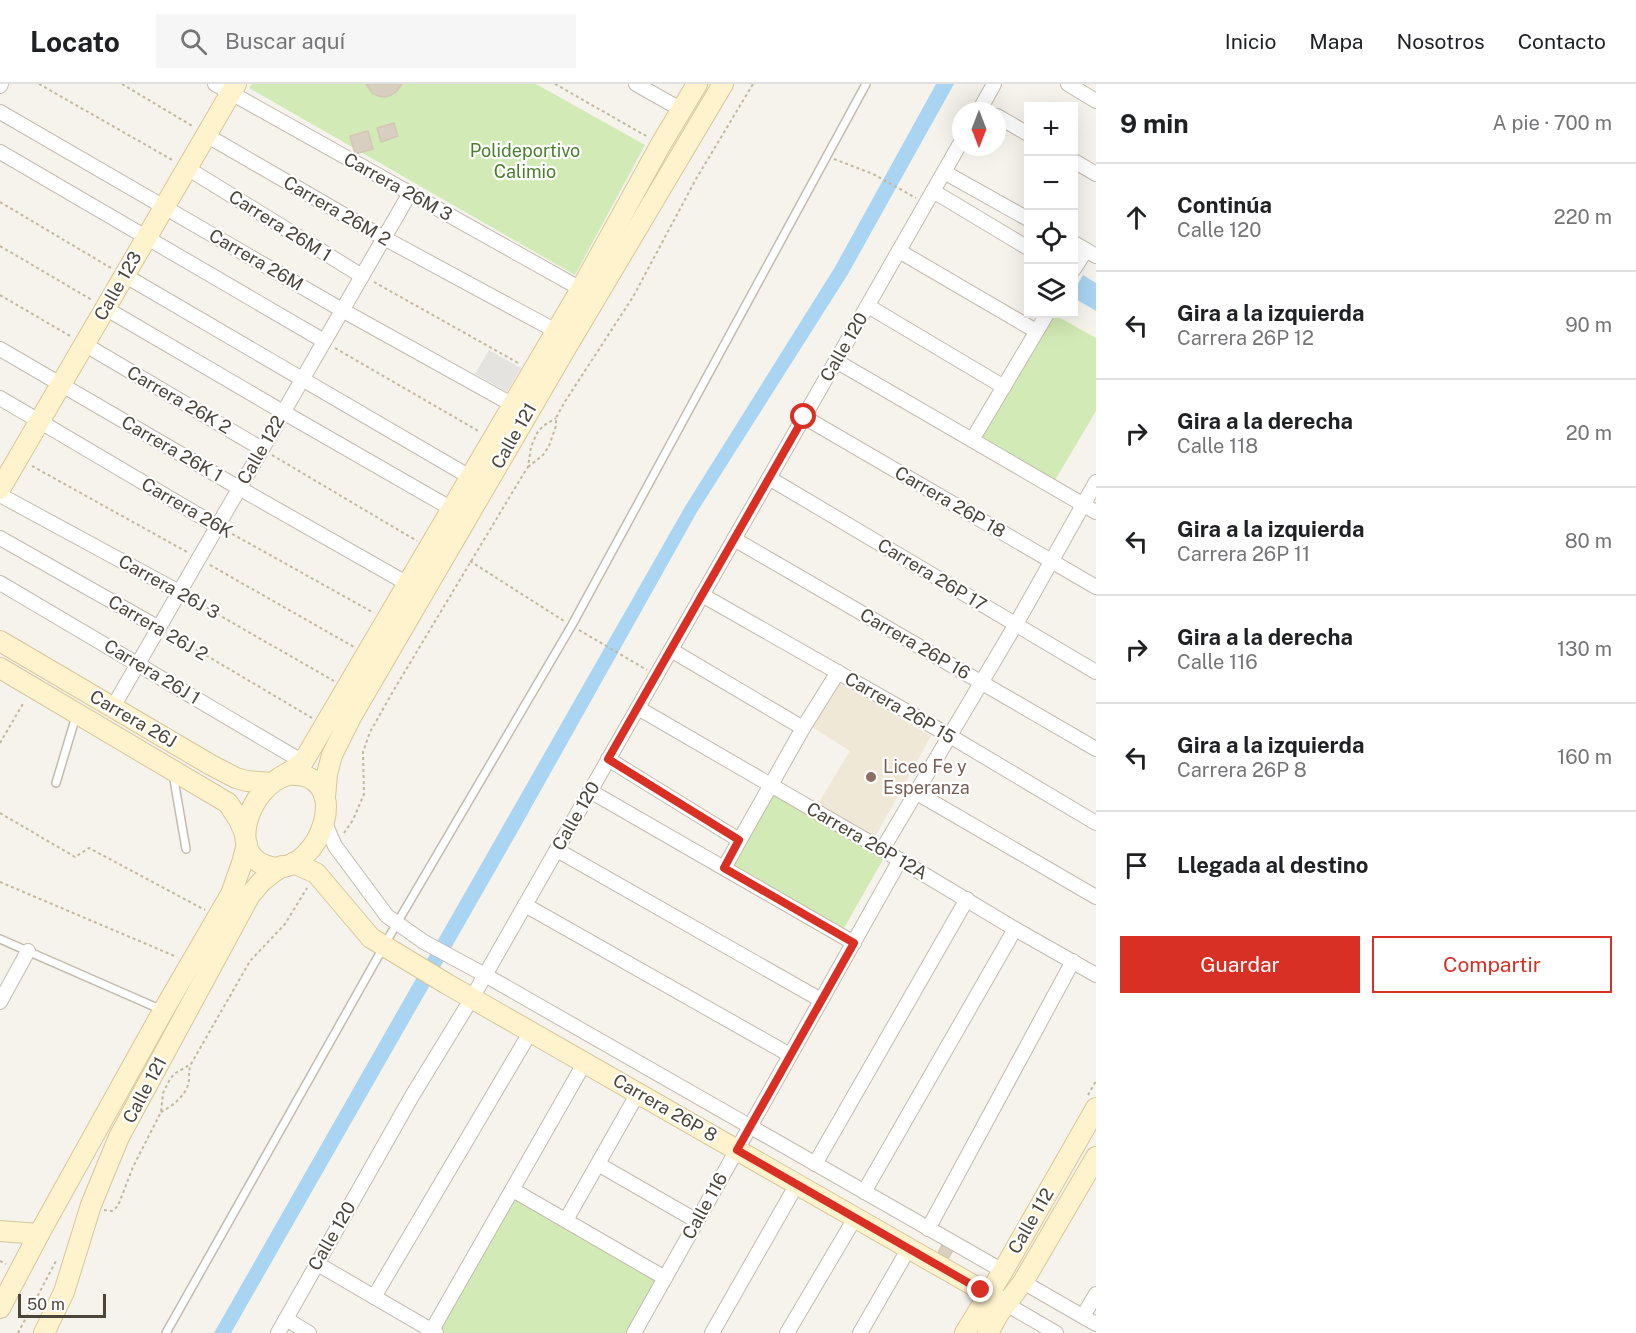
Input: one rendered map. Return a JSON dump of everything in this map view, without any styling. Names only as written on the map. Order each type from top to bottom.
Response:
[{"type":"main road","name":"Calle 121","points":[[275,781],[303,762],[581,289],[697,84]]},
{"type":"main road","name":"Calle 121","points":[[325,797],[327,774],[332,755],[351,717],[723,84]]},
{"type":"main road","name":"Calle 123","points":[[0,489],[206,135],[227,87]]},
{"type":"main road","name":"Carrera 26J","points":[[0,641],[236,778],[247,781],[275,781]]},
{"type":"main road","name":"Carrera 26J","points":[[0,668],[228,803],[239,820],[246,839]]},
{"type":"main road","points":[[293,775],[309,778],[320,787],[325,797],[324,821],[315,843],[302,857],[287,864],[272,867],[259,862],[250,853],[246,839],[246,823],[250,809],[257,797],[275,781],[293,775]]},
{"type":"main road","name":"Calle 121","points":[[0,1308],[163,1011],[231,894],[242,863],[246,839]]},
{"type":"main road","name":"Calle 121","points":[[44,1333],[64,1292],[91,1206],[119,1137],[249,895],[262,881],[287,864]]},
{"type":"main road","name":"Carrera 26P 8","points":[[287,864],[316,873],[370,938],[1006,1304]]},
{"type":"main road","name":"Calle 112","points":[[965,1333],[1096,1108]]},
{"type":"main road","name":"Calle 112","points":[[988,1333],[1023,1282],[1096,1157]]},
{"type":"main road","points":[[0,1231],[39,1234]]},
{"type":"street","points":[[636,84],[682,110]]},
{"type":"street","points":[[986,102],[994,84]]},
{"type":"street","points":[[1068,84],[1096,100]]},
{"type":"street","name":"Carrera 26M 3","points":[[227,87],[581,289]]},
{"type":"street","name":"Carrera 26M","points":[[0,112],[342,310],[513,405]]},
{"type":"street","points":[[1006,121],[1024,131]]},
{"type":"street","name":"Carrera 26M 2","points":[[206,135],[384,238],[556,331]]},
{"type":"street","points":[[0,152],[324,342]]},
{"type":"street","name":"Calle 120","points":[[278,1333],[316,1263],[412,1096],[472,998],[953,156]]},
{"type":"street","points":[[1078,163],[1096,174]]},
{"type":"street","name":"Carrera 26M 1","points":[[187,168],[362,276]]},
{"type":"street","points":[[944,172],[1024,216]]},
{"type":"street","points":[[933,191],[1024,245]]},
{"type":"street","name":"Calle 122","points":[[113,707],[410,193]]},
{"type":"street","points":[[1077,264],[1085,249]]},
{"type":"street","points":[[899,251],[1036,331]]},
{"type":"street","points":[[124,275],[470,477]]},
{"type":"street","points":[[868,306],[1004,387]]},
{"type":"street","points":[[105,308],[452,509]]},
{"type":"street","points":[[972,440],[1044,318]]},
{"type":"street","name":"Carrera 26K 2","points":[[84,344],[262,449]]},
{"type":"street","name":"Carrera 26K 1","points":[[0,349],[408,584]]},
{"type":"street","points":[[836,361],[1090,509]]},
{"type":"street","name":"Carrera 26K","points":[[0,398],[217,526]]},
{"type":"street","name":"Carrera 26P 18","points":[[804,417],[1096,587]]},
{"type":"street","name":"Carrera 26P 17","points":[[769,478],[1096,672]]},
{"type":"street","points":[[882,850],[1051,561],[1090,509],[1096,483]]},
{"type":"street","name":"Carrera 26J 3","points":[[0,495],[179,592]]},
{"type":"street","name":"Carrera 26J 2","points":[[0,538],[159,627]]},
{"type":"street","name":"Carrera 26P 16","points":[[734,539],[1096,749]]},
{"type":"street","name":"Carrera 26J 1","points":[[0,583],[303,762]]},
{"type":"street","name":"Carrera 26P 15","points":[[702,595],[950,736],[1096,823]]},
{"type":"street","points":[[671,650],[803,728]]},
{"type":"street","points":[[724,868],[803,728],[838,672]]},
{"type":"street","name":"Carrera 26P 12A","points":[[638,708],[1096,975]]},
{"type":"street","points":[[608,759],[739,840]]},
{"type":"street","points":[[590,791],[854,943]]},
{"type":"street","points":[[917,793],[1096,897]]},
{"type":"street","name":"Carrera 26P 8","points":[[324,821],[335,846],[387,916],[424,942],[1003,1271]]},
{"type":"street","points":[[557,850],[821,1000]]},
{"type":"street","name":"Calle 116","points":[[634,1333],[900,860]]},
{"type":"street","points":[[815,1164],[967,899]]},
{"type":"street","points":[[525,905],[790,1055]]},
{"type":"street","points":[[864,1192],[1015,929]]},
{"type":"street","points":[[0,1002],[28,951]]},
{"type":"street","points":[[928,1228],[1073,961]]},
{"type":"street","points":[[374,1297],[531,1031]]},
{"type":"street","points":[[316,1263],[434,1332],[585,1062]]},
{"type":"street","points":[[566,1220],[638,1093]]},
{"type":"street","points":[[598,1164],[697,1221]]},
{"type":"street","points":[[712,1333],[797,1184]]},
{"type":"street","points":[[513,1190],[665,1278]]},
{"type":"street","points":[[787,1333],[855,1218]]},
{"type":"street","points":[[860,1333],[909,1248]]},
{"type":"street","points":[[1023,1282],[1096,1324]]},
{"type":"street","points":[[1083,1316],[1096,1294]]},
{"type":"street","name":"Carrera 26P 8","points":[[1006,1304],[1056,1333]]},
{"type":"street","points":[[286,1319],[309,1333]]},
{"type":"lane","points":[[166,1333],[398,923],[572,625],[866,84]]},
{"type":"lane","points":[[56,783],[76,714]]},
{"type":"lane","points":[[173,770],[186,849]]},
{"type":"lane","points":[[0,939],[163,1011]]},
{"type":"path","points":[[39,84],[187,168]]},
{"type":"path","points":[[122,84],[206,135]]},
{"type":"path","points":[[555,84],[661,144]]},
{"type":"path","points":[[528,467],[531,447],[537,433],[556,418],[633,297],[696,179],[753,84]]},
{"type":"path","points":[[827,156],[873,174],[906,192]]},
{"type":"path","points":[[0,202],[124,275]]},
{"type":"path","points":[[0,246],[105,308]]},
{"type":"path","points":[[362,276],[523,366]]},
{"type":"path","points":[[0,295],[84,344]]},
{"type":"path","points":[[324,342],[483,434]]},
{"type":"path","points":[[335,846],[352,820],[364,794],[363,752],[370,732],[528,467],[543,455],[549,446],[556,426],[556,418]]},
{"type":"path","points":[[262,449],[419,542]]},
{"type":"path","points":[[18,459],[199,558],[356,649]]},
{"type":"path","name":"Carrera 26K","points":[[217,526],[377,614]]},
{"type":"path","points":[[470,561],[597,642],[656,675]]},
{"type":"path","name":"Carrera 26J 3","points":[[179,592],[337,682]]},
{"type":"path","name":"Carrera 26J 2","points":[[159,627],[315,720]]},
{"type":"path","points":[[0,742],[28,694]]},
{"type":"path","points":[[0,813],[75,857],[89,849],[207,911]]},
{"type":"path","points":[[161,1112],[183,1095],[190,1081],[188,1073],[191,1064],[249,961],[285,924],[316,873]]},
{"type":"path","points":[[0,882],[190,963]]},
{"type":"path","points":[[91,1206],[100,1210],[112,1211],[118,1206],[133,1167],[161,1112],[163,1093],[169,1081],[174,1074],[191,1064]]},
{"type":"path","points":[[18,1333],[59,1254]]},
{"type":"path","points":[[0,1261],[8,1266]]},
{"type":"shaded area","points":[[489,350],[521,368],[507,392],[475,374]]},
{"type":"shaded area","name":"Liceo Fe y Esperanza","points":[[835,680],[931,736],[875,837],[818,804],[850,751],[809,725]]},
{"type":"green space","name":"Polideportivo Calimio","points":[[252,84],[536,84],[645,145],[575,275],[249,88]]},
{"type":"green space","points":[[1051,318],[1060,318],[1096,338],[1096,411],[1054,482],[977,438]]},
{"type":"green space","points":[[773,793],[885,856],[844,928],[732,864]]},
{"type":"green space","points":[[513,1190],[665,1278],[634,1333],[436,1333]]},
{"type":"water","points":[[936,84],[954,84],[848,274],[697,512],[231,1333],[214,1333],[686,505],[835,267]]},
{"type":"water","points":[[1083,275],[1096,283],[1096,311],[1078,300],[1078,284]]},
{"type":"building","points":[[366,84],[402,84],[396,92],[385,97],[372,93]]},
{"type":"building","points":[[394,123],[398,136],[381,142],[377,128]]},
{"type":"building","points":[[368,131],[373,149],[355,154],[350,136]]},
{"type":"building","points":[[943,1243],[954,1248],[948,1259],[938,1253]]},
{"type":"place","name":"Liceo Fe y Esperanza","points":[[871,777]]},
{"type":"route","points":[[804,417],[608,759],[739,840],[724,868],[854,943],[737,1150],[981,1290]]}]
